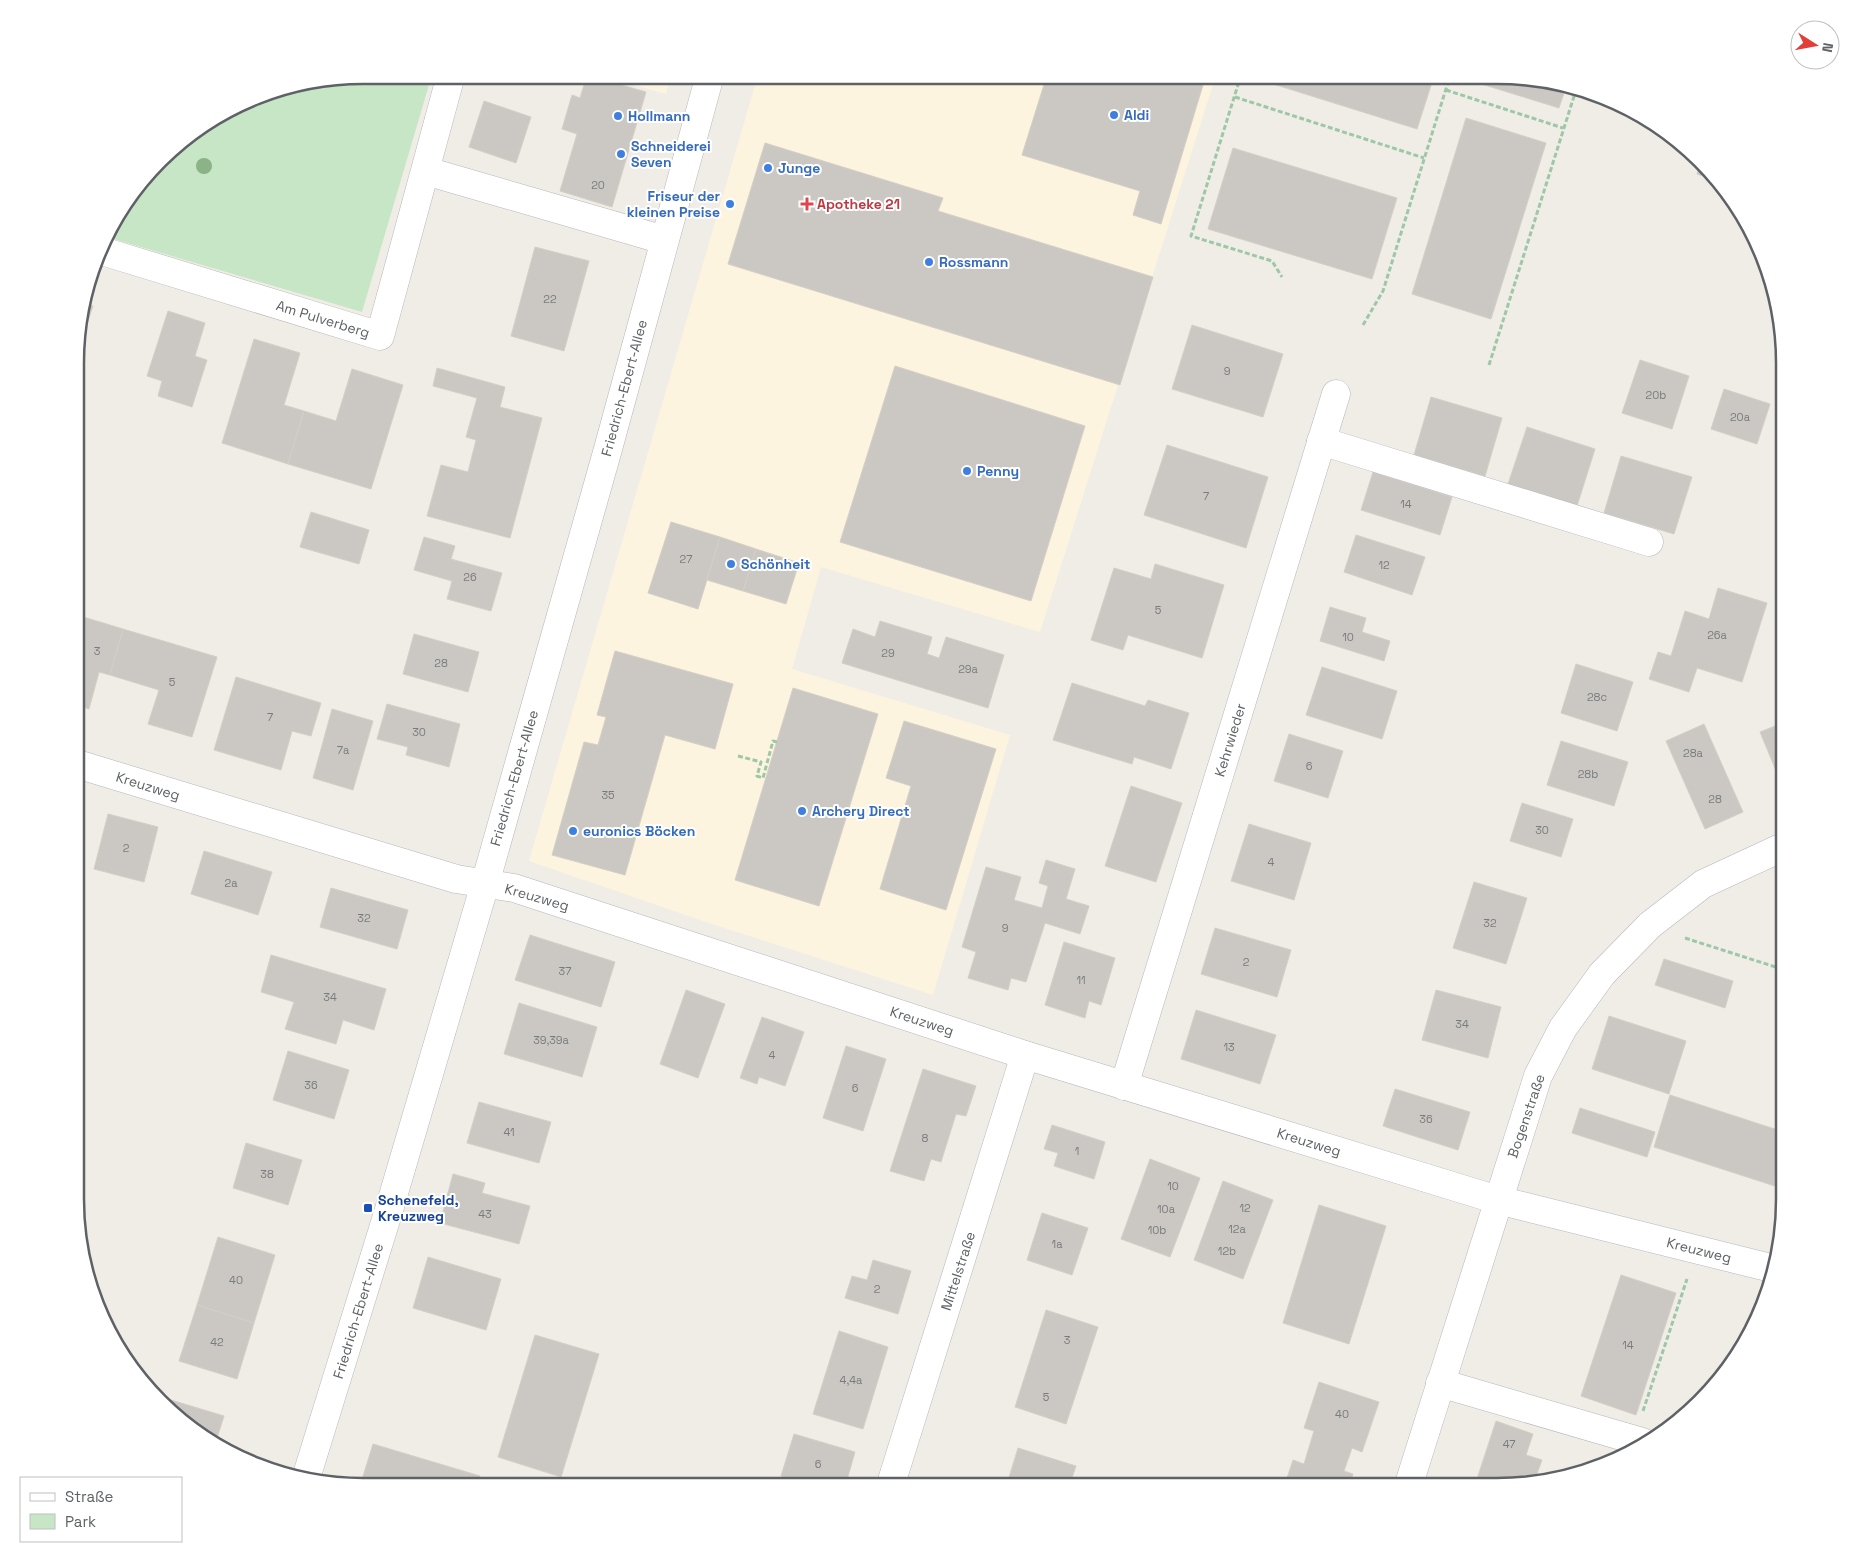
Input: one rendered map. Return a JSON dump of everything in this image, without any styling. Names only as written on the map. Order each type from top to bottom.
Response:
[{"type":"street","name":"Am Pulverberg","points":[[107,252],[380,336],[449,84]]},
{"type":"street","name":"Friedrich-Ebert-Allee","points":[[308,1473],[388,1213],[484,884],[608,449],[707,84]]},
{"type":"street","points":[[426,171],[664,240]]},
{"type":"street","name":"Kehrwieder","points":[[1124,1086],[1336,394]]},
{"type":"street","points":[[1321,441],[1649,542]]},
{"type":"street","name":"Kreuzweg","points":[[84,766],[456,879],[514,888],[1025,1055],[1498,1200],[1768,1267]]},
{"type":"street","name":"Bogenstraße","points":[[1411,1478],[1538,1076],[1563,1028],[1602,974],[1650,925],[1703,884],[1776,850]]},
{"type":"street","name":"Mittelstraße","points":[[893,1478],[1025,1055]]},
{"type":"street","points":[[1440,1383],[1637,1441]]},
{"type":"path","points":[[1239,84],[1191,236],[1272,261],[1282,277]]},
{"type":"path","points":[[1363,325],[1383,291],[1448,84]]},
{"type":"path","points":[[1446,90],[1563,128]]},
{"type":"path","points":[[1489,365],[1574,95]]},
{"type":"path","points":[[1235,97],[1424,158]]},
{"type":"path","points":[[738,756],[761,762],[757,776],[763,778],[774,742],[777,742]]},
{"type":"path","points":[[1678,936],[1776,967]]},
{"type":"path","points":[[1638,1440],[1688,1277]]},
{"type":"shaded area","points":[[630,84],[669,84],[666,94]]},
{"type":"shaded area","points":[[755,84],[1213,84],[1040,632],[821,567],[792,669],[1010,735],[933,995],[712,924],[529,861]]},
{"type":"green space","points":[[344,84],[429,84],[362,312],[113,239],[141,193],[165,165],[193,141],[239,113],[290,93],[326,86]]},
{"type":"building","points":[[584,84],[618,84],[646,92],[612,207],[560,191],[577,134],[562,129],[572,95],[580,98]]},
{"type":"building","name":"Aldi","points":[[1044,84],[1203,84],[1161,224],[1133,215],[1140,191],[1022,155]]},
{"type":"building","points":[[1273,84],[1431,84],[1417,129]]},
{"type":"building","points":[[1481,84],[1516,84],[1564,92],[1559,108]]},
{"type":"building","points":[[484,101],[531,117],[516,163],[469,147]]},
{"type":"building","points":[[1466,118],[1546,143],[1491,319],[1412,294]]},
{"type":"building","points":[[765,143],[943,198],[938,211],[1153,277],[1120,385],[728,264]]},
{"type":"building","points":[[1233,148],[1397,198],[1372,279],[1208,229]]},
{"type":"building","points":[[1698,169],[1705,177],[1697,174]]},
{"type":"building","points":[[535,247],[589,261],[564,351],[511,336]]},
{"type":"building","points":[[90,305],[93,306],[86,328]]},
{"type":"building","points":[[168,311],[205,323],[195,356],[207,360],[192,407],[158,396],[162,381],[147,376]]},
{"type":"building","points":[[1192,325],[1283,354],[1263,417],[1172,389]]},
{"type":"building","points":[[254,339],[300,353],[284,405],[304,411],[288,464],[222,443]]},
{"type":"building","points":[[1640,360],[1689,376],[1672,429],[1622,413]]},
{"type":"building","name":"Penny","points":[[895,366],[1085,426],[1031,601],[840,542]]},
{"type":"building","points":[[437,368],[505,387],[500,407],[542,418],[510,538],[427,516],[441,465],[468,472],[476,440],[466,437],[477,398],[433,386]]},
{"type":"building","points":[[352,369],[403,385],[371,489],[288,464],[304,411],[336,421]]},
{"type":"building","points":[[1724,389],[1770,404],[1757,444],[1711,429]]},
{"type":"building","points":[[1431,397],[1502,418],[1485,476],[1414,455]]},
{"type":"building","points":[[1527,427],[1595,449],[1577,506],[1508,484]]},
{"type":"building","points":[[1167,445],[1268,477],[1246,548],[1144,515]]},
{"type":"building","points":[[1621,456],[1692,477],[1674,534],[1604,513]]},
{"type":"building","points":[[1373,472],[1452,497],[1440,535],[1361,510]]},
{"type":"building","points":[[311,512],[369,530],[359,564],[300,547]]},
{"type":"building","points":[[671,522],[720,537],[698,609],[648,593]]},
{"type":"building","points":[[1356,535],[1425,557],[1412,595],[1344,572]]},
{"type":"building","points":[[424,537],[455,546],[451,559],[502,573],[491,611],[447,599],[452,581],[414,570]]},
{"type":"building","name":"Schönheit","points":[[720,537],[756,549],[743,591],[707,580]]},
{"type":"building","points":[[756,549],[799,563],[786,604],[743,591]]},
{"type":"building","points":[[1155,564],[1224,585],[1202,658],[1128,635],[1123,650],[1091,640],[1114,568],[1151,579]]},
{"type":"building","points":[[1718,588],[1767,603],[1742,682],[1697,668],[1689,692],[1649,679],[1658,652],[1671,656],[1685,611],[1709,619]]},
{"type":"building","points":[[1330,607],[1366,618],[1362,632],[1390,641],[1384,661],[1320,641]]},
{"type":"building","points":[[84,617],[123,629],[110,675],[99,672],[89,709],[84,707]]},
{"type":"building","points":[[880,621],[932,637],[927,654],[939,658],[946,637],[1004,655],[988,708],[842,663],[853,629],[875,637]]},
{"type":"building","points":[[123,629],[217,657],[192,737],[148,724],[159,690],[110,675]]},
{"type":"building","points":[[414,634],[479,652],[468,692],[403,674]]},
{"type":"building","points":[[615,651],[733,684],[715,749],[665,735],[625,875],[552,855],[584,742],[598,745],[606,717],[597,715]]},
{"type":"building","points":[[1576,664],[1633,682],[1617,731],[1561,713]]},
{"type":"building","points":[[1322,667],[1397,691],[1382,739],[1306,715]]},
{"type":"building","points":[[236,677],[321,703],[311,736],[292,731],[281,770],[214,750]]},
{"type":"building","points":[[1072,683],[1145,706],[1148,700],[1189,713],[1171,769],[1134,757],[1132,764],[1053,740]]},
{"type":"building","name":"Archery Direct","points":[[793,688],[878,714],[819,906],[735,880]]},
{"type":"building","points":[[387,704],[460,724],[449,767],[406,755],[408,747],[377,739]]},
{"type":"building","points":[[332,709],[373,721],[353,790],[313,778]]},
{"type":"building","points":[[904,721],[996,749],[946,910],[880,889],[911,786],[886,778]]},
{"type":"building","points":[[1704,724],[1743,812],[1705,829],[1666,741]]},
{"type":"building","points":[[1776,726],[1776,771],[1760,732]]},
{"type":"building","points":[[1289,734],[1343,751],[1328,798],[1274,781]]},
{"type":"building","points":[[1561,741],[1628,762],[1614,806],[1547,785]]},
{"type":"building","points":[[1131,786],[1182,803],[1156,882],[1105,866]]},
{"type":"building","points":[[1522,803],[1573,819],[1561,857],[1510,841]]},
{"type":"building","points":[[108,814],[158,827],[144,882],[94,869]]},
{"type":"building","points":[[1249,824],[1311,843],[1294,900],[1231,881]]},
{"type":"building","points":[[204,851],[272,872],[258,915],[191,894]]},
{"type":"building","points":[[1046,860],[1075,869],[1066,899],[1089,906],[1080,934],[1045,923],[1026,982],[1011,978],[1008,990],[968,978],[976,952],[962,947],[986,867],[1021,877],[1014,900],[1042,908],[1048,886],[1039,883]]},
{"type":"building","points":[[1474,882],[1527,898],[1506,964],[1453,948]]},
{"type":"building","points":[[331,888],[408,910],[397,949],[320,927]]},
{"type":"building","points":[[1215,928],[1291,950],[1277,997],[1201,974]]},
{"type":"building","points":[[530,935],[615,962],[601,1007],[515,980]]},
{"type":"building","points":[[1064,942],[1115,958],[1101,1005],[1089,1001],[1085,1018],[1045,1005]]},
{"type":"building","points":[[271,955],[386,989],[374,1030],[343,1020],[336,1044],[285,1029],[294,1002],[261,992]]},
{"type":"building","points":[[1664,959],[1733,981],[1725,1008],[1655,985]]},
{"type":"building","points":[[686,990],[725,1004],[698,1078],[660,1064]]},
{"type":"building","points":[[1436,990],[1501,1007],[1488,1058],[1422,1040]]},
{"type":"building","points":[[519,1003],[597,1027],[582,1077],[504,1054]]},
{"type":"building","points":[[1196,1010],[1276,1035],[1260,1084],[1181,1059]]},
{"type":"building","points":[[1609,1016],[1686,1041],[1669,1094],[1592,1069]]},
{"type":"building","points":[[762,1017],[804,1032],[785,1086],[759,1077],[757,1084],[740,1078]]},
{"type":"building","points":[[846,1046],[886,1059],[863,1131],[823,1118]]},
{"type":"building","points":[[288,1051],[349,1070],[334,1119],[273,1100]]},
{"type":"building","points":[[923,1069],[976,1086],[966,1116],[956,1114],[941,1162],[931,1159],[924,1181],[890,1171]]},
{"type":"building","points":[[1395,1089],[1470,1112],[1458,1150],[1383,1126]]},
{"type":"building","points":[[1670,1095],[1776,1129],[1776,1186],[1654,1147]]},
{"type":"building","points":[[479,1102],[551,1122],[539,1163],[467,1143]]},
{"type":"building","points":[[1580,1108],[1655,1132],[1647,1157],[1572,1133]]},
{"type":"building","points":[[1052,1125],[1105,1142],[1094,1179],[1054,1166],[1058,1153],[1044,1149]]},
{"type":"building","points":[[246,1143],[302,1160],[288,1205],[233,1188]]},
{"type":"building","points":[[1150,1159],[1200,1178],[1170,1257],[1121,1239]]},
{"type":"building","points":[[453,1174],[485,1183],[482,1193],[530,1206],[519,1244],[440,1223]]},
{"type":"building","points":[[1223,1181],[1273,1200],[1243,1279],[1194,1260]]},
{"type":"building","points":[[1319,1205],[1386,1226],[1349,1344],[1283,1323]]},
{"type":"building","points":[[1042,1213],[1088,1228],[1072,1275],[1027,1260]]},
{"type":"building","points":[[218,1237],[275,1255],[254,1323],[197,1305]]},
{"type":"building","points":[[428,1257],[501,1279],[486,1330],[413,1308]]},
{"type":"building","points":[[873,1260],[911,1271],[898,1314],[845,1298],[852,1276],[867,1280]]},
{"type":"building","points":[[1621,1275],[1676,1293],[1636,1415],[1581,1396]]},
{"type":"building","points":[[197,1305],[254,1323],[237,1379],[179,1361]]},
{"type":"building","points":[[1046,1310],[1098,1327],[1066,1424],[1015,1407]]},
{"type":"building","points":[[839,1331],[888,1347],[863,1429],[813,1414]]},
{"type":"building","points":[[535,1335],[599,1354],[561,1477],[498,1457]]},
{"type":"building","points":[[1319,1382],[1379,1402],[1362,1452],[1352,1448],[1344,1471],[1353,1474],[1352,1478],[1287,1478],[1293,1460],[1304,1464],[1314,1431],[1304,1428]]},
{"type":"building","points":[[171,1400],[224,1416],[217,1437],[193,1421],[170,1402]]},
{"type":"building","points":[[1496,1421],[1533,1434],[1526,1455],[1542,1460],[1536,1476],[1516,1478],[1477,1478]]},
{"type":"building","points":[[794,1434],[855,1452],[848,1478],[787,1478],[781,1476]]},
{"type":"building","points":[[373,1444],[480,1476],[479,1478],[362,1478]]},
{"type":"building","points":[[1018,1448],[1076,1466],[1072,1478],[1009,1478]]},
{"type":"place","name":"Aldi","points":[[1114,115]]},
{"type":"place","name":"Hollmann","points":[[618,116]]},
{"type":"place","name":"Schneiderei Seven","points":[[621,154]]},
{"type":"place","name":"Junge","points":[[768,168]]},
{"type":"place","name":"Friseur der kleinen Preise","points":[[730,204]]},
{"type":"place","name":"Apotheke 21","points":[[807,204]]},
{"type":"place","name":"Rossmann","points":[[929,262]]},
{"type":"place","name":"Penny","points":[[967,471]]},
{"type":"place","name":"Schönheit","points":[[731,564]]},
{"type":"place","name":"Archery Direct","points":[[802,811]]},
{"type":"place","name":"euronics Böcken","points":[[573,831]]},
{"type":"place","name":"Schenefeld, Kreuzweg","points":[[368,1208]]}]
